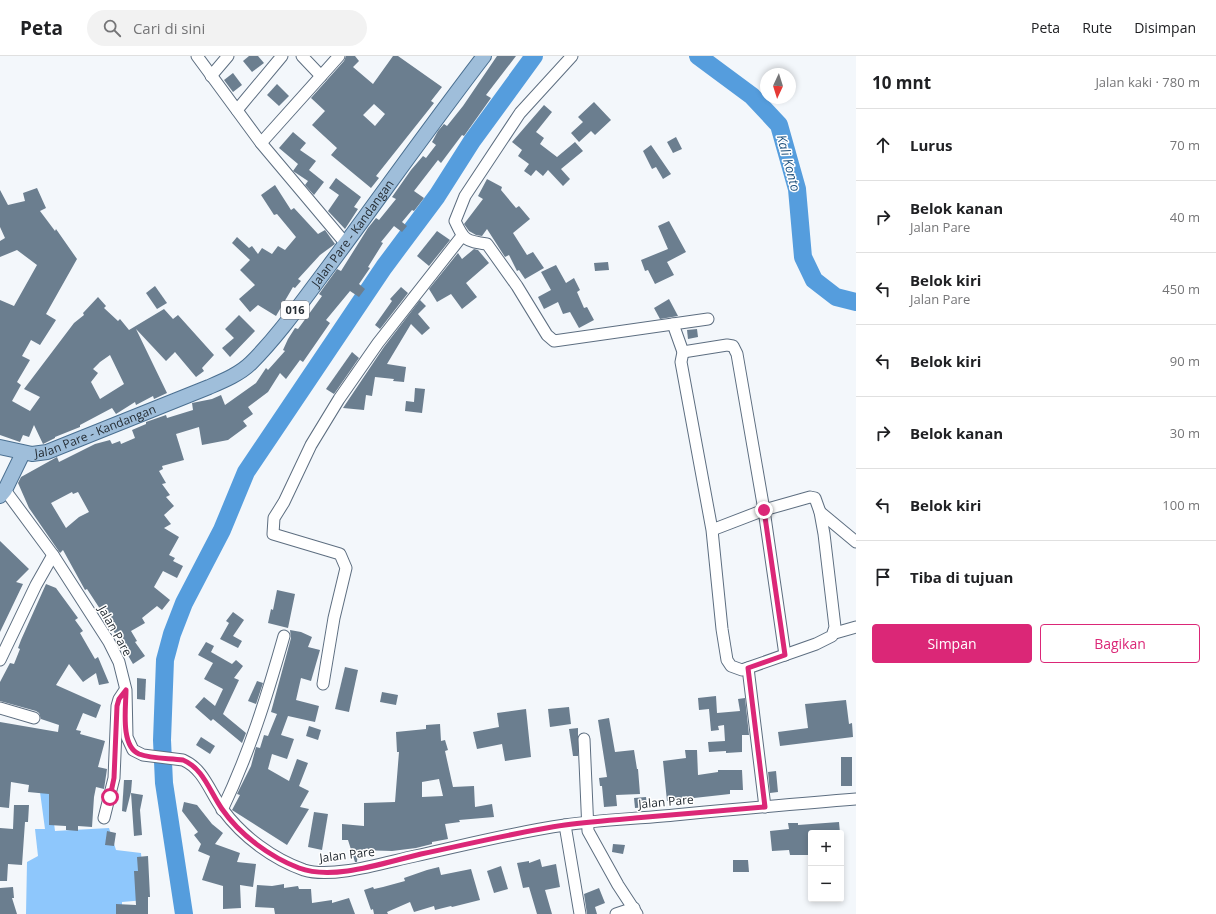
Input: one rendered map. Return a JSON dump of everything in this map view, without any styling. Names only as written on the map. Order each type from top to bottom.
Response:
[{"type":"main road","name":"Jalan Pare - Kandangan","points":[[0,447],[32,454],[47,452],[209,387],[251,364],[275,336],[346,244],[484,56]]},
{"type":"main road","points":[[3,493],[23,453]]},
{"type":"street","points":[[197,56],[261,143],[346,244]]},
{"type":"street","points":[[211,76],[228,56]]},
{"type":"street","points":[[237,110],[282,56]]},
{"type":"street","points":[[302,56],[321,76]]},
{"type":"street","points":[[261,143],[339,56]]},
{"type":"street","points":[[572,56],[520,113],[469,190],[455,221],[462,236],[472,242],[487,244],[517,286],[547,335],[554,341],[708,319]]},
{"type":"street","points":[[322,684],[334,618],[346,568],[340,554],[273,534],[274,518],[284,502],[311,445],[339,399],[378,343],[462,236]]},
{"type":"street","points":[[673,324],[683,352],[681,362],[712,530],[722,629],[727,660],[731,666],[742,670],[829,639],[834,633],[835,627],[820,512],[816,500],[811,497],[764,510],[712,530]]},
{"type":"street","points":[[683,352],[726,345],[732,346],[736,350],[739,358],[764,510],[785,655]]},
{"type":"street","name":"Jalan Pare","points":[[3,493],[52,555],[109,642],[119,662],[126,690],[126,737],[133,750],[143,755],[183,760],[198,770],[222,810],[258,845],[284,862],[316,872],[358,868],[499,837],[565,825],[856,799]]},
{"type":"street","points":[[820,512],[856,542]]},
{"type":"street","points":[[0,660],[52,555]]},
{"type":"street","points":[[834,633],[856,627]]},
{"type":"street","points":[[222,810],[252,740],[266,700],[284,636]]},
{"type":"street","points":[[748,668],[765,807]]},
{"type":"street","points":[[104,818],[114,778],[117,706],[119,699],[126,690]]},
{"type":"street","points":[[0,708],[34,718]]},
{"type":"street","points":[[584,740],[588,831],[594,844],[636,911],[616,914]]},
{"type":"street","points":[[565,825],[580,914]]},
{"type":"shaded area","points":[[40,792],[50,792],[55,831],[109,828],[116,850],[141,853],[145,900],[122,902],[122,914],[26,914],[27,862],[38,856],[35,829],[45,829]]},
{"type":"building","points":[[249,56],[258,56],[264,63],[252,72],[243,61]]},
{"type":"building","points":[[346,56],[355,56],[359,61],[353,67],[373,84],[393,56],[398,56],[442,87],[431,101],[434,103],[376,176],[379,178],[371,188],[331,155],[337,148],[312,125],[325,111],[311,98],[344,61]],"holes":[[[374,104],[385,114],[375,126],[363,115]]]},
{"type":"building","points":[[497,56],[516,56],[486,95],[491,98],[464,136],[462,135],[441,163],[438,160],[414,191],[424,198],[414,211],[412,210],[402,222],[407,226],[402,232],[394,226],[381,242],[383,243],[368,267],[370,268],[359,284],[365,289],[359,297],[350,291],[326,320],[330,323],[303,362],[300,360],[286,379],[280,373],[268,392],[248,407],[253,414],[243,421],[247,426],[228,440],[202,445],[199,427],[176,434],[184,460],[162,466],[163,469],[159,471],[166,483],[162,484],[170,495],[166,497],[174,506],[164,515],[171,524],[164,528],[179,537],[169,555],[175,558],[173,561],[183,566],[177,578],[163,571],[154,587],[170,600],[162,610],[157,606],[142,618],[145,623],[131,631],[137,641],[135,642],[145,656],[133,664],[104,615],[87,589],[85,590],[63,550],[60,553],[29,508],[18,483],[21,477],[57,457],[59,462],[95,444],[110,440],[112,444],[120,441],[121,444],[135,438],[132,430],[146,424],[146,422],[166,415],[167,418],[193,410],[192,403],[212,399],[221,395],[225,405],[256,383],[266,368],[268,370],[285,351],[283,350],[295,328],[298,329],[322,296],[319,294],[337,269],[341,271],[368,228],[376,218],[379,220],[396,199],[392,197],[411,170],[423,156],[426,158],[436,145],[432,142],[438,131],[444,124],[447,126],[463,106]],"holes":[[[72,492],[73,494],[78,492],[89,512],[79,517],[66,528],[51,503]]]},
{"type":"building","points":[[233,73],[242,85],[233,92],[224,80]]},
{"type":"building","points":[[277,84],[289,96],[279,106],[267,95]]},
{"type":"building","points":[[594,102],[611,120],[595,135],[591,131],[579,142],[571,133],[583,122],[578,117]]},
{"type":"building","points":[[544,105],[552,112],[536,132],[544,138],[540,144],[557,157],[575,142],[583,151],[561,169],[570,179],[563,186],[548,170],[543,176],[536,170],[531,176],[524,171],[529,164],[518,156],[522,150],[512,142]]},
{"type":"building","points":[[293,132],[306,143],[300,150],[316,161],[309,170],[324,182],[314,195],[305,185],[308,181],[293,171],[298,164],[279,148]]},
{"type":"building","points":[[676,137],[682,149],[673,153],[667,142]]},
{"type":"building","points":[[651,145],[671,174],[663,179],[656,167],[652,169],[643,151]]},
{"type":"building","points":[[336,178],[361,197],[354,207],[358,209],[345,229],[328,211],[339,195],[329,188]]},
{"type":"building","points":[[487,179],[502,187],[501,190],[516,208],[519,206],[530,219],[513,233],[527,255],[533,252],[544,268],[525,279],[519,270],[517,271],[509,255],[505,257],[487,229],[482,236],[476,235],[469,231],[464,224],[483,199],[478,196]]},
{"type":"building","points":[[275,185],[291,210],[294,208],[318,234],[325,230],[335,244],[320,255],[298,279],[301,281],[295,288],[293,287],[276,316],[258,305],[250,312],[239,299],[255,285],[240,270],[250,260],[232,243],[237,237],[249,248],[252,246],[258,254],[262,248],[272,254],[278,246],[285,250],[296,237],[277,214],[274,215],[261,195]]},
{"type":"building","points":[[37,188],[46,208],[40,211],[55,231],[56,229],[77,259],[46,314],[56,320],[40,345],[31,340],[22,356],[30,360],[17,382],[21,385],[12,401],[30,411],[40,397],[24,389],[74,323],[84,315],[83,313],[98,297],[106,306],[104,308],[118,321],[120,319],[129,330],[164,309],[173,319],[178,315],[214,355],[202,368],[204,371],[196,377],[175,352],[166,361],[136,329],[167,393],[154,399],[153,396],[136,405],[135,402],[116,414],[112,408],[80,425],[80,427],[55,437],[43,444],[34,425],[29,437],[23,435],[20,442],[0,435],[0,300],[14,306],[37,265],[17,250],[0,257],[0,241],[5,238],[0,227],[0,190],[8,205],[25,201],[23,193]],"holes":[[[110,355],[124,384],[100,399],[91,382],[98,373],[93,369]]]},
{"type":"building","points":[[669,221],[686,252],[667,262],[674,275],[655,284],[648,270],[645,271],[641,260],[668,249],[658,226]]},
{"type":"building","points":[[437,231],[450,240],[429,266],[417,256]]},
{"type":"building","points":[[474,249],[478,250],[489,263],[466,283],[477,297],[462,309],[451,294],[437,302],[429,289],[458,253],[462,259]]},
{"type":"building","points":[[608,262],[609,270],[595,271],[594,263]]},
{"type":"building","points":[[556,265],[566,283],[574,278],[580,290],[577,292],[584,308],[587,307],[594,320],[579,328],[570,312],[563,314],[558,302],[544,309],[538,297],[551,290],[541,272]]},
{"type":"building","points":[[155,286],[167,303],[157,309],[146,293]]},
{"type":"building","points":[[401,287],[408,293],[380,329],[375,325],[392,301],[390,299]]},
{"type":"building","points":[[669,299],[678,316],[660,319],[654,308]]},
{"type":"building","points":[[420,300],[426,306],[418,314],[430,328],[422,335],[411,324],[387,364],[406,367],[404,382],[393,381],[394,379],[375,377],[372,396],[366,395],[364,410],[343,408],[384,347]]},
{"type":"building","points":[[239,315],[255,331],[230,357],[222,348],[234,338],[225,329]]},
{"type":"building","points":[[697,329],[698,337],[688,339],[687,330]]},
{"type":"building","points":[[352,352],[359,358],[334,394],[326,389]]},
{"type":"building","points":[[415,388],[425,389],[422,413],[405,411],[406,401],[414,402]]},
{"type":"building","points":[[0,541],[29,569],[16,582],[23,584],[0,632]]},
{"type":"building","points":[[46,584],[56,588],[78,618],[75,620],[83,631],[80,633],[95,659],[98,657],[109,683],[99,685],[96,673],[83,682],[69,664],[56,685],[101,705],[96,718],[83,713],[76,730],[81,731],[80,734],[105,741],[98,767],[107,769],[104,789],[96,787],[92,827],[78,826],[78,831],[66,830],[66,826],[49,825],[49,794],[28,792],[29,785],[11,782],[9,808],[0,807],[0,722],[58,732],[59,725],[41,719],[39,713],[36,711],[0,701],[0,682],[10,663],[14,664],[20,649],[18,648],[21,640]]},
{"type":"building","points":[[277,590],[295,594],[288,628],[268,623],[271,609],[273,610]]},
{"type":"building","points":[[233,612],[244,620],[233,636],[242,641],[238,648],[220,639],[229,623],[226,621]]},
{"type":"building","points":[[290,630],[301,632],[312,637],[308,647],[320,650],[311,681],[301,678],[296,700],[319,706],[315,722],[288,716],[281,735],[294,739],[287,759],[272,754],[268,769],[289,781],[297,759],[308,763],[299,786],[309,791],[300,807],[309,809],[287,845],[232,810],[240,795],[237,794],[251,766],[256,747],[260,748],[264,735],[268,736],[277,714],[271,712],[291,638]]},
{"type":"building","points":[[206,642],[214,646],[211,652],[232,664],[236,660],[243,666],[234,678],[239,680],[223,714],[246,733],[242,743],[213,719],[211,721],[195,707],[204,697],[215,706],[223,689],[204,679],[213,663],[198,655]]},
{"type":"building","points":[[345,667],[358,670],[349,712],[335,709]]},
{"type":"building","points":[[137,678],[146,679],[145,700],[137,699]]},
{"type":"building","points":[[257,681],[263,683],[256,704],[248,701]]},
{"type":"building","points":[[382,692],[398,695],[396,705],[380,702]]},
{"type":"building","points":[[716,696],[717,713],[740,711],[738,699],[745,698],[749,735],[742,735],[742,752],[709,752],[708,742],[725,741],[724,725],[718,726],[719,730],[711,731],[709,709],[699,710],[698,698]]},
{"type":"building","points":[[846,700],[849,724],[852,723],[853,737],[780,746],[778,732],[808,728],[805,704]]},
{"type":"building","points":[[569,707],[571,724],[550,727],[548,709]]},
{"type":"building","points":[[526,709],[531,757],[505,761],[502,744],[477,749],[473,732],[499,727],[497,713]]},
{"type":"building","points":[[609,718],[615,752],[634,750],[638,769],[640,794],[616,795],[617,806],[604,807],[602,786],[600,786],[599,778],[607,777],[598,720]]},
{"type":"building","points":[[440,724],[441,741],[445,740],[448,750],[445,751],[453,787],[474,786],[475,807],[492,804],[494,817],[459,820],[460,822],[445,824],[448,839],[432,842],[432,844],[416,848],[392,851],[358,850],[357,862],[355,862],[348,840],[342,840],[342,824],[364,826],[364,803],[395,802],[399,752],[397,752],[396,732],[426,729],[426,725]],"holes":[[[439,779],[443,796],[422,797],[422,782]]]},
{"type":"building","points":[[309,726],[321,730],[318,740],[306,736]]},
{"type":"building","points":[[578,728],[578,756],[573,756],[569,729]]},
{"type":"building","points":[[201,737],[215,746],[210,754],[196,745]]},
{"type":"building","points":[[685,750],[697,750],[698,775],[718,772],[718,770],[742,770],[743,790],[730,790],[730,794],[667,801],[663,761],[686,758]]},
{"type":"building","points":[[841,757],[852,757],[852,786],[841,786]]},
{"type":"building","points":[[776,771],[778,792],[770,793],[768,772]]},
{"type":"building","points":[[124,780],[132,780],[131,792],[126,812],[122,811]]},
{"type":"building","points":[[131,793],[143,795],[140,810],[142,835],[134,836]]},
{"type":"building","points":[[646,797],[647,807],[635,808],[634,798]]},
{"type":"building","points":[[184,802],[197,805],[212,824],[223,833],[215,844],[240,853],[237,862],[256,864],[253,887],[240,885],[241,908],[223,909],[223,886],[202,880],[210,856],[198,851],[201,844],[194,835],[198,832],[182,811]]},
{"type":"building","points":[[14,805],[29,805],[28,822],[25,822],[22,865],[8,864],[7,881],[0,881],[0,828],[13,829]]},
{"type":"building","points":[[314,812],[328,814],[322,850],[308,847]]},
{"type":"building","points":[[839,822],[840,830],[808,830],[808,855],[790,855],[789,850],[772,851],[770,831],[789,829],[788,823],[798,823],[798,825]]},
{"type":"building","points":[[107,831],[116,833],[114,846],[105,845]]},
{"type":"building","points":[[613,844],[625,845],[623,854],[612,852]]},
{"type":"building","points":[[148,856],[150,897],[148,897],[148,914],[116,914],[116,904],[136,905],[134,871],[138,871],[137,857]]},
{"type":"building","points":[[540,859],[542,867],[556,864],[560,887],[545,890],[552,914],[537,914],[529,887],[523,888],[517,863],[529,861],[529,863]]},
{"type":"building","points":[[733,860],[748,860],[749,872],[733,872]]},
{"type":"building","points":[[501,866],[508,889],[494,893],[487,871]]},
{"type":"building","points":[[439,867],[441,875],[471,869],[480,900],[435,910],[434,906],[414,912],[410,902],[387,912],[388,914],[374,914],[373,909],[371,910],[364,890],[405,881],[404,878]]},
{"type":"building","points":[[284,884],[284,888],[298,886],[299,889],[311,889],[312,903],[332,900],[332,903],[349,898],[355,914],[275,914],[274,908],[255,907],[257,885],[272,886]]},
{"type":"building","points":[[13,887],[14,898],[12,898],[17,914],[0,914],[0,888]]},
{"type":"building","points":[[599,888],[605,903],[595,907],[597,914],[587,914],[584,894]]},
{"type":"waterway","points":[[184,914],[164,783],[162,740],[165,660],[172,634],[184,603],[222,530],[246,472],[384,267],[437,196],[472,141],[534,56]]},
{"type":"waterway","name":"Kali Konto","points":[[698,56],[752,96],[779,125],[797,189],[803,257],[814,280],[836,297],[856,302]]},
{"type":"route","points":[[110,797],[114,778],[117,706],[119,699],[126,690],[126,737],[130,747],[138,754],[189,762],[198,770],[222,810],[258,845],[284,862],[307,871],[335,871],[358,868],[499,837],[565,825],[765,807],[748,668],[785,655],[764,510]]}]
